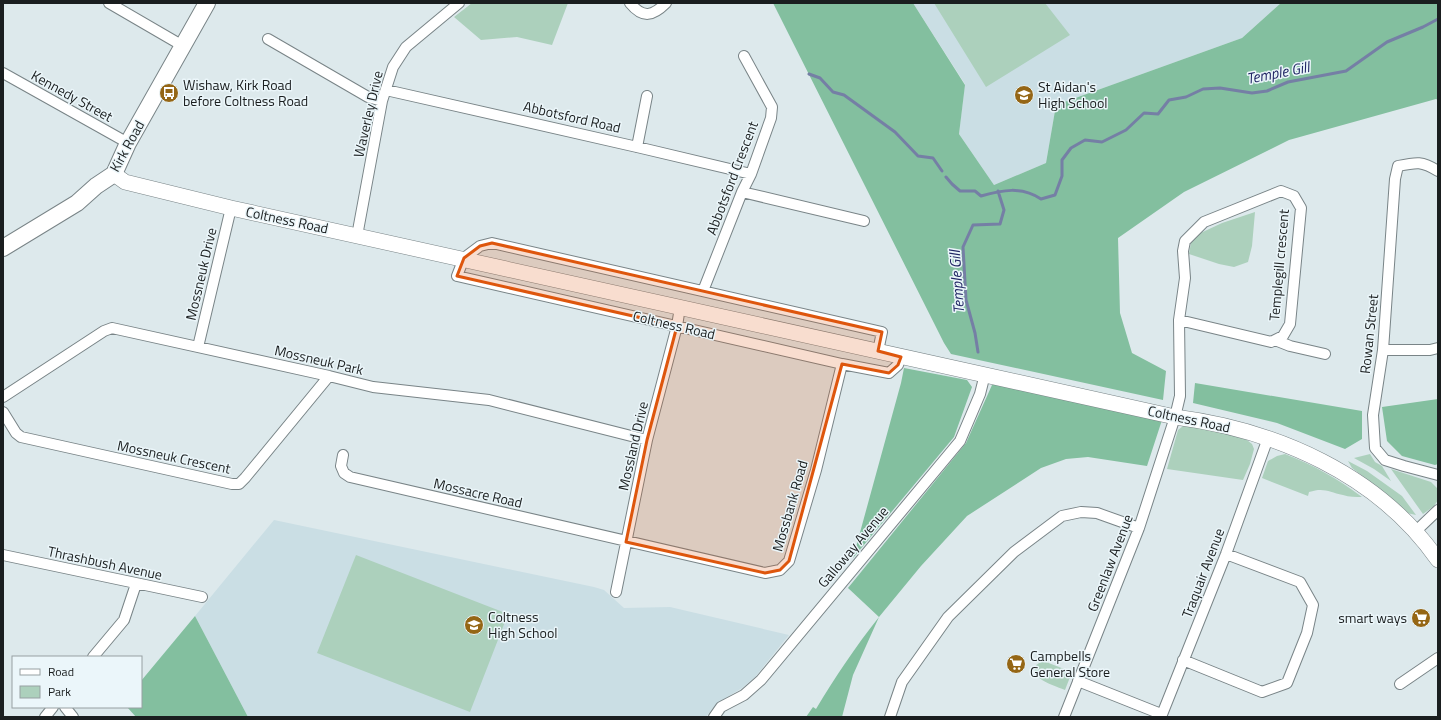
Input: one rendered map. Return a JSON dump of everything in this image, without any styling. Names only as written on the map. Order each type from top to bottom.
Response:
[{"type":"main road","name":"Kirk Road","points":[[3,248],[77,203],[96,186],[114,174],[128,143],[207,3]]},
{"type":"street","points":[[109,3],[183,46]]},
{"type":"street","name":"Waverley Drive","points":[[358,236],[382,101],[393,67],[406,47],[459,3]]},
{"type":"street","points":[[630,3],[642,14],[651,14],[659,10],[666,3]]},
{"type":"street","points":[[268,39],[368,96],[382,101]]},
{"type":"street","name":"Abbotsford Crescent","points":[[703,291],[742,192],[751,174],[771,118],[772,106],[744,56]]},
{"type":"street","name":"Kennedy Street","points":[[3,74],[128,143]]},
{"type":"street","name":"Abbotsford Road","points":[[386,90],[751,174]]},
{"type":"street","points":[[637,147],[647,96]]},
{"type":"street","name":"Rowan Street","points":[[1438,171],[1426,164],[1411,163],[1398,166],[1395,179],[1383,350],[1373,415],[1375,448],[1385,460],[1438,475]]},
{"type":"street","name":"Coltness Road","points":[[114,174],[125,182],[231,208],[464,258],[1175,417],[1204,421],[1268,438],[1296,448],[1336,468],[1354,479],[1398,514],[1438,560]]},
{"type":"street","name":"Templegill crescent","points":[[1175,417],[1180,396],[1179,320],[1184,278],[1183,251],[1185,241],[1204,222],[1281,191],[1294,196],[1301,208],[1290,324],[1283,336],[1271,342],[1179,320]]},
{"type":"street","points":[[742,192],[864,221]]},
{"type":"street","name":"Mossneuk Drive","points":[[198,346],[231,208]]},
{"type":"street","points":[[464,258],[480,246],[492,243],[882,332],[878,351]]},
{"type":"street","name":"Coltness Road","points":[[464,258],[457,276],[842,364],[889,373],[898,365],[901,356]]},
{"type":"street","name":"Mossland Drive","points":[[616,592],[647,440],[677,326],[680,307]]},
{"type":"street","name":"Mossneuk Park","points":[[3,397],[104,331],[112,328],[198,346],[373,387],[489,400],[647,440]]},
{"type":"street","points":[[1275,340],[1290,346],[1324,354]]},
{"type":"street","points":[[1383,350],[1430,350],[1438,348]]},
{"type":"street","name":"Mossbank Road","points":[[626,542],[765,573],[780,570],[789,561],[816,470],[842,364]]},
{"type":"street","name":"Galloway Avenue","points":[[714,717],[721,707],[744,696],[761,680],[960,441],[980,394],[985,374]]},
{"type":"street","name":"Mossneuk Crescent","points":[[3,412],[16,433],[21,438],[239,484],[329,376]]},
{"type":"street","name":"Greenlaw Avenue","points":[[1064,717],[1139,528],[1175,417]]},
{"type":"street","name":"Traquair Avenue","points":[[1161,716],[1226,554],[1268,438]]},
{"type":"street","name":"Mossacre Road","points":[[343,455],[340,466],[344,473],[350,477],[626,542]]},
{"type":"street","points":[[1415,532],[1438,510]]},
{"type":"street","points":[[890,717],[902,682],[948,616],[1014,552],[1062,516],[1081,512],[1097,513],[1139,528]]},
{"type":"street","points":[[1184,660],[1262,692],[1287,683],[1307,633],[1313,605],[1300,582],[1226,554]]},
{"type":"street","name":"Thrashbush Avenue","points":[[3,555],[202,597]]},
{"type":"street","points":[[94,656],[124,620],[136,584]]},
{"type":"street","points":[[1400,684],[1438,658]]},
{"type":"street","points":[[1078,681],[1161,716]]},
{"type":"street","points":[[45,717],[52,708]]},
{"type":"street","points":[[66,708],[72,717]]},
{"type":"highlighted area","points":[[492,243],[882,332],[878,351],[901,357],[898,365],[889,373],[842,364],[789,561],[780,570],[765,573],[626,542],[647,440],[677,326],[457,276],[464,258],[480,246]]},
{"type":"shaded area","name":"St Aidan's High School","points":[[913,3],[1281,3],[1242,38],[1056,105],[1046,163],[994,185],[959,134],[965,84]]},
{"type":"shaded area","name":"Coltness High School","points":[[274,520],[594,587],[604,590],[624,608],[670,607],[789,635],[755,677],[742,688],[716,704],[706,717],[248,717],[195,616]]},
{"type":"green space","points":[[472,3],[568,3],[552,45],[517,37],[481,40],[454,17]]},
{"type":"green space","points":[[773,3],[913,3],[965,85],[959,134],[994,185],[1046,163],[1056,105],[1242,38],[1281,3],[1438,3],[1438,100],[1436,99],[1289,140],[1184,192],[1118,238],[1120,313],[1132,353],[1166,371],[1163,400],[951,354],[944,343]]},
{"type":"green space","points":[[934,3],[1045,3],[1070,35],[986,87]]},
{"type":"green space","points":[[1255,212],[1252,246],[1248,262],[1234,267],[1219,264],[1189,254],[1192,237],[1222,223]]},
{"type":"green space","points":[[904,368],[967,380],[972,387],[954,437],[853,558],[901,383]]},
{"type":"green space","points":[[1195,383],[1362,411],[1362,439],[1345,449],[1277,423],[1193,403]]},
{"type":"green space","points":[[1000,384],[1162,420],[1147,466],[1088,457],[1066,459],[1041,468],[967,516],[921,566],[879,617],[848,588],[966,443],[992,385]]},
{"type":"green space","points":[[1438,399],[1438,464],[1435,465],[1402,456],[1387,441],[1382,407]]},
{"type":"green space","points":[[1189,425],[1243,437],[1252,444],[1254,449],[1250,464],[1243,480],[1167,469],[1178,430],[1183,426]]},
{"type":"green space","points":[[1285,454],[1325,473],[1362,497],[1348,496],[1326,490],[1309,492],[1308,496],[1262,478],[1268,461]]},
{"type":"green space","points":[[1370,454],[1375,462],[1382,466],[1391,481],[1374,469],[1354,458]]},
{"type":"green space","points":[[1348,461],[1367,471],[1402,496],[1416,515],[1407,513],[1391,498],[1352,468]]},
{"type":"green space","points":[[1391,469],[1431,482],[1438,489],[1438,500],[1434,506],[1423,514]]},
{"type":"green space","points":[[356,555],[508,614],[470,712],[317,653]]},
{"type":"green space","points":[[195,616],[248,717],[136,717],[128,708],[142,708],[142,680]]},
{"type":"green space","points":[[879,617],[853,675],[842,717],[806,717],[813,707],[816,709],[846,662]]},
{"type":"green space","points":[[1042,662],[1046,662],[1072,672],[1065,690],[1046,682],[1037,676],[1035,667]]},
{"type":"waterway","name":"Temple Gill","points":[[946,177],[960,191],[975,191],[981,196],[1012,190],[1027,192],[1041,199],[1055,195],[1062,176],[1062,160],[1071,148],[1085,140],[1102,142],[1126,130],[1144,113],[1158,114],[1169,100],[1186,97],[1203,89],[1220,88],[1252,93],[1267,91],[1288,82],[1346,71],[1387,42],[1438,19]]},
{"type":"waterway","name":"Temple Gill","points":[[809,74],[820,78],[833,92],[844,95],[895,132],[918,156],[933,158],[942,171]]},
{"type":"waterway","name":"Temple Gill","points":[[978,352],[975,333],[966,300],[963,247],[973,225],[1000,224],[1004,210],[998,191]]},
{"type":"place","name":"Wishaw, Kirk Road before Coltness Road","points":[[169,93]]},
{"type":"place","name":"St Aidan's High School","points":[[1024,95]]},
{"type":"place","name":"smart ways","points":[[1421,618]]},
{"type":"place","name":"Coltness High School","points":[[474,625]]},
{"type":"place","name":"Campbells General Store","points":[[1016,664]]}]
